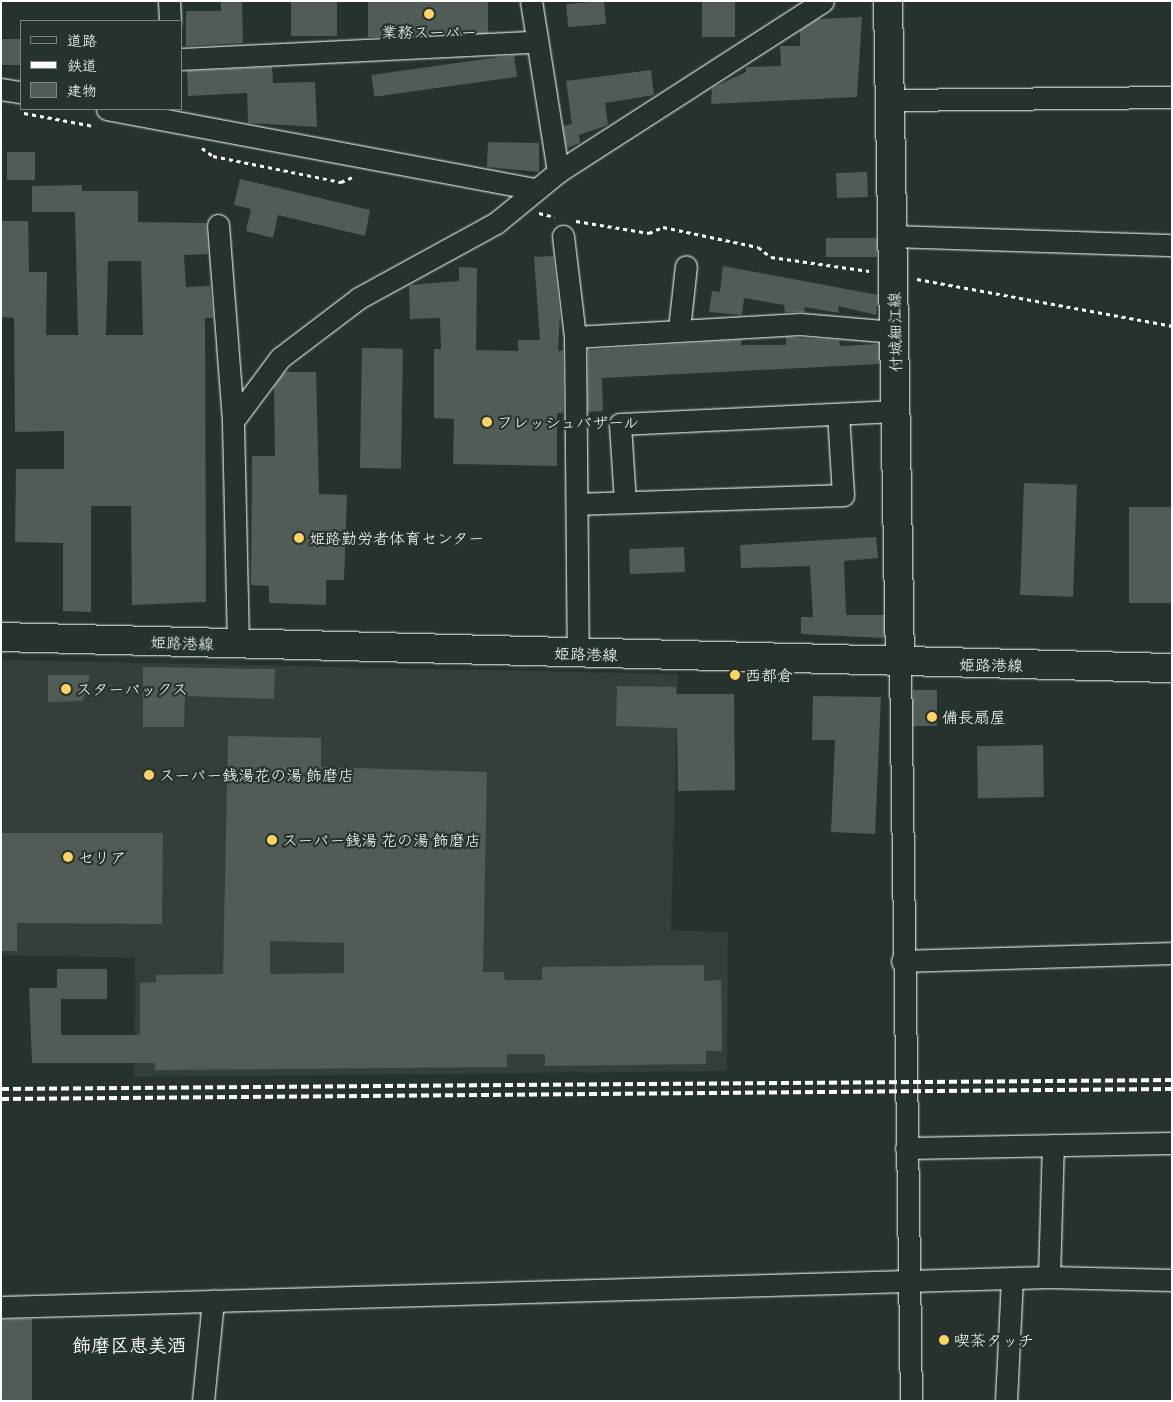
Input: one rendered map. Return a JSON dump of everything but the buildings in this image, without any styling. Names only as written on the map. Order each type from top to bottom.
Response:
[{"type":"main road","name":"付城細江線","points":[[888,1],[894,236],[900,663]]},
{"type":"main road","name":"姫路港線","points":[[1,637],[900,663],[1172,668]]},
{"type":"street","points":[[169,1],[170,20]]},
{"type":"street","points":[[531,1],[534,42],[558,172]]},
{"type":"street","points":[[233,422],[280,358],[359,298],[496,223],[534,189],[558,172],[823,1]]},
{"type":"street","points":[[182,59],[534,42]]},
{"type":"street","points":[[1,89],[20,92]]},
{"type":"street","points":[[890,100],[1172,97]]},
{"type":"street","points":[[120,110],[167,114],[534,189]]},
{"type":"street","points":[[218,225],[233,422],[238,644]]},
{"type":"street","points":[[565,225],[575,337],[578,654]]},
{"type":"street","points":[[894,236],[1172,245]]},
{"type":"street","points":[[679,329],[686,266]]},
{"type":"street","points":[[575,337],[679,329],[800,324],[895,332]]},
{"type":"street","points":[[625,502],[620,424],[896,411]]},
{"type":"street","points":[[577,504],[843,495],[838,414]]},
{"type":"street","points":[[900,663],[902,961],[911,1401]]},
{"type":"street","points":[[902,961],[1172,953]]},
{"type":"street","points":[[906,1148],[1172,1143]]},
{"type":"street","points":[[1049,1277],[1053,1145]]},
{"type":"street","points":[[1,1306],[1049,1277],[1172,1280]]},
{"type":"street","points":[[1006,1401],[1012,1278]]},
{"type":"street","points":[[203,1401],[212,1300]]},
{"type":"path","points":[[513,208],[565,225],[650,233],[663,227],[758,247],[771,257],[894,274],[1172,326]]},
{"type":"shaded area","points":[[1,660],[678,674],[671,930],[728,932],[727,1071],[134,1077],[135,958],[1,955]]},
{"type":"railway","points":[[1,1089],[1172,1080]]},
{"type":"railway","points":[[1,1099],[1172,1089]]},
{"type":"place","name":"業務スーパー","points":[[429,14]]},
{"type":"place","name":"フレッシュバザール","points":[[487,422]]},
{"type":"place","name":"姫路勤労者体育センター","points":[[299,538]]},
{"type":"place","name":"西都倉","points":[[735,675]]},
{"type":"place","name":"スターバックス","points":[[66,689]]},
{"type":"place","name":"備長扇屋","points":[[932,717]]},
{"type":"place","name":"スーパー銭湯花の湯 飾磨店","points":[[149,775]]},
{"type":"place","name":"スーパー銭湯 花の湯 飾磨店","points":[[272,840]]},
{"type":"place","name":"セリア","points":[[68,857]]},
{"type":"place","name":"喫茶タッチ","points":[[944,1340]]},
{"type":"district","name":"飾磨区恵美酒","points":[[129,1346]]}]
